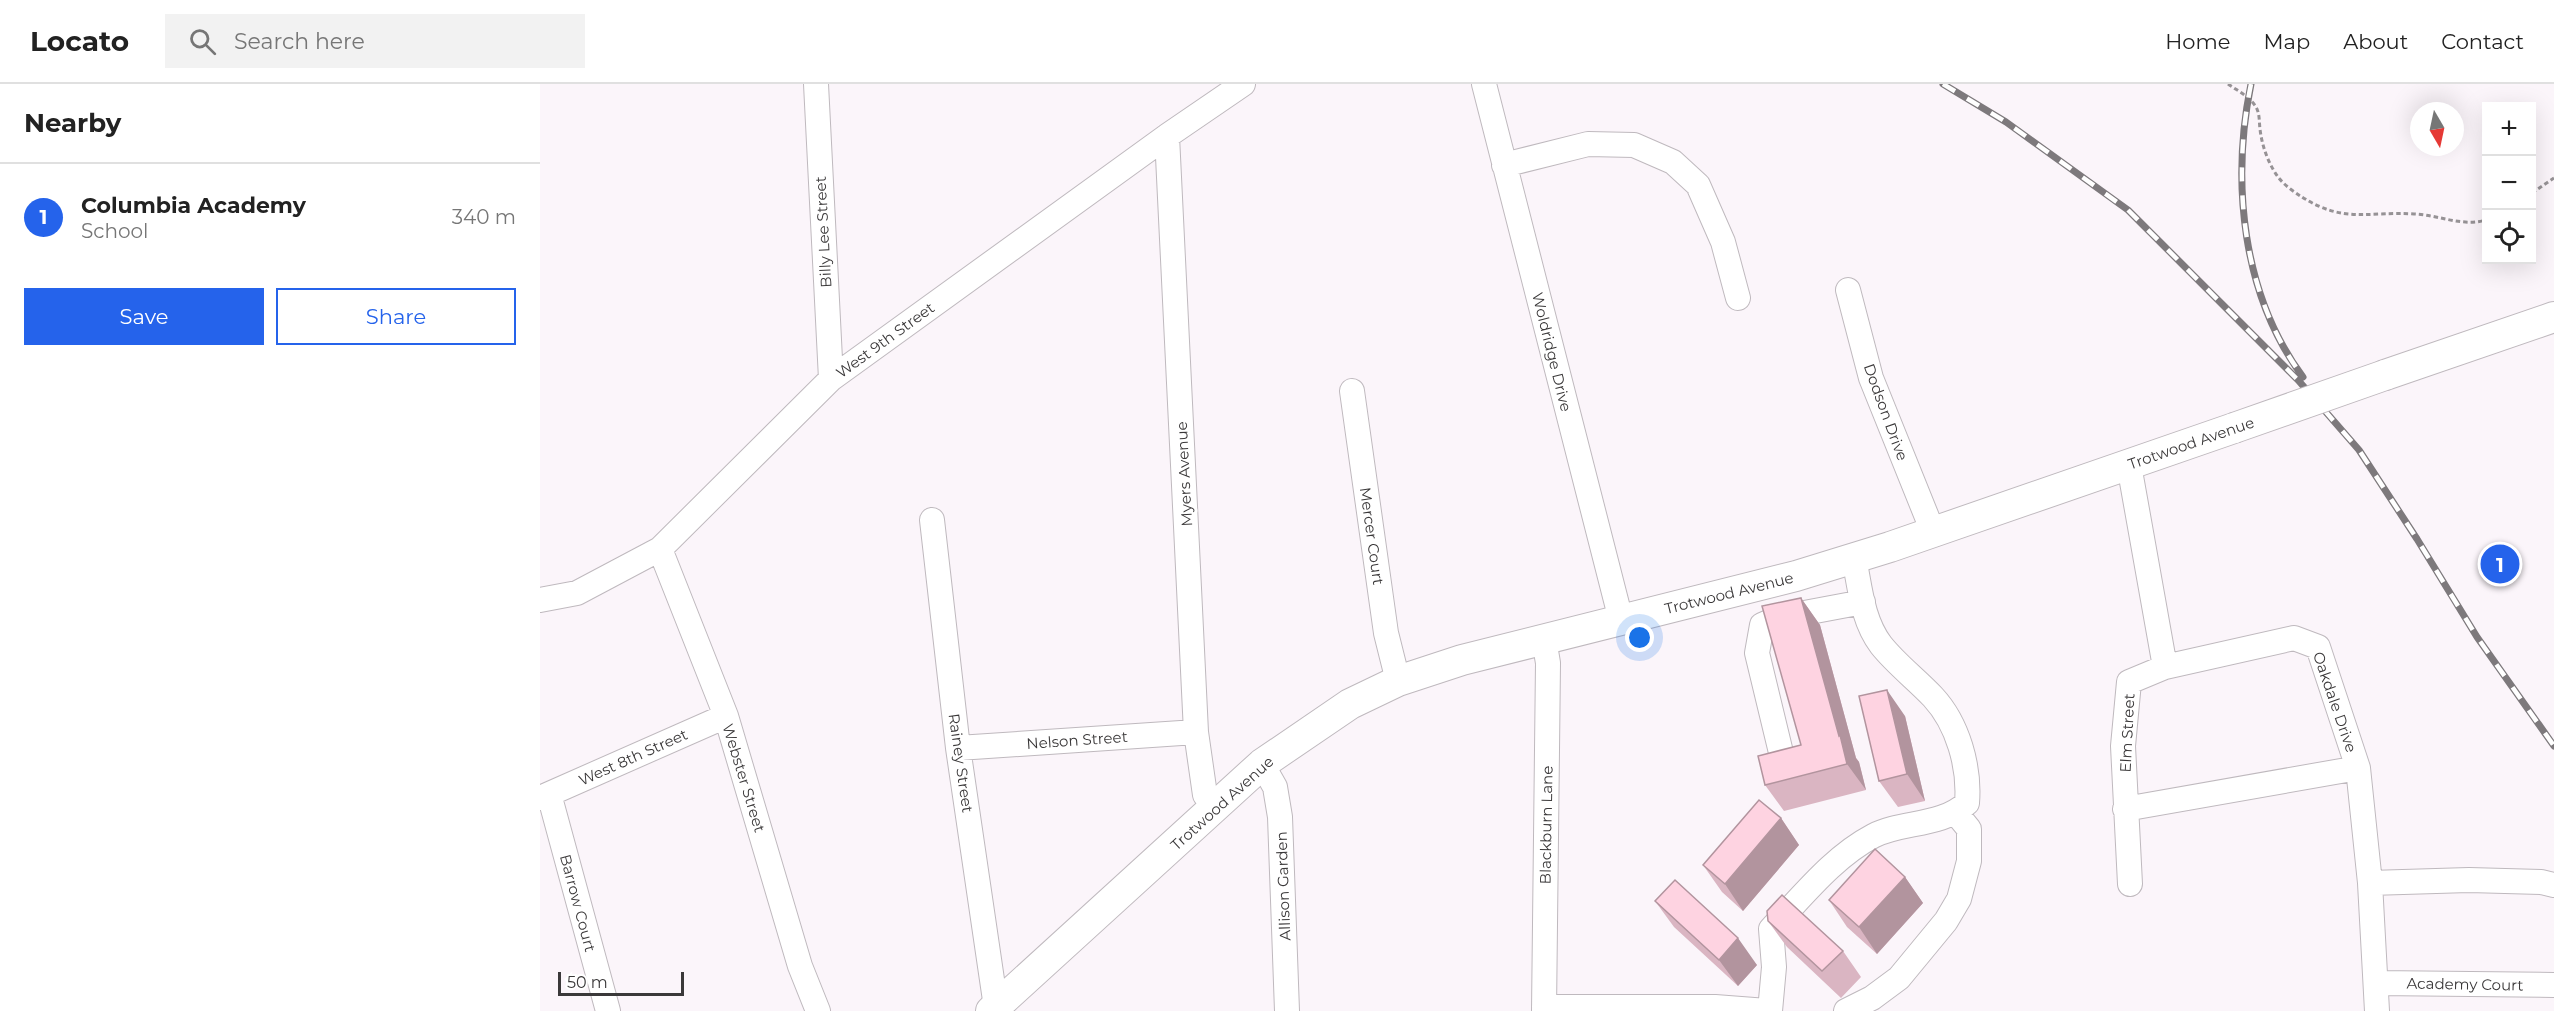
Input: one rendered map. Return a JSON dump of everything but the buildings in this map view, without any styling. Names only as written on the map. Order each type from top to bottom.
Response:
[{"type":"main road","name":"Trotwood Avenue","points":[[994,1009],[1262,764],[1350,704],[1398,681],[1462,660],[1796,576],[1854,558],[2554,317]]},
{"type":"street","name":"Billy Lee Street","points":[[816,84],[831,379]]},
{"type":"street","name":"West 9th Street","points":[[540,600],[577,593],[660,549],[831,379],[1167,136],[1243,84]]},
{"type":"street","name":"Woldridge Drive","points":[[1484,84],[1621,620]]},
{"type":"street","name":"Myers Avenue","points":[[1167,136],[1196,732],[1205,795],[1216,808]]},
{"type":"street","points":[[1504,165],[1588,144],[1634,145],[1673,162],[1698,185],[1723,242],[1738,298]]},
{"type":"street","name":"Dodson Drive","points":[[1848,290],[1871,378],[1933,532]]},
{"type":"street","name":"Mercer Court","points":[[1352,391],[1386,633],[1398,681]]},
{"type":"street","points":[[2129,465],[2165,667]]},
{"type":"street","name":"Rainey Street","points":[[932,520],[958,748],[994,1009]]},
{"type":"street","name":"Webster Street","points":[[660,549],[726,716],[800,966],[818,1011]]},
{"type":"street","points":[[1544,1009],[1715,1007],[1768,1011],[1774,967],[1771,929],[1838,861],[1874,836],[1956,813],[1966,803],[1968,785],[1952,721],[1933,697],[1881,645],[1867,622],[1854,558]]},
{"type":"street","points":[[1784,765],[1757,653],[1762,625],[1778,618],[1863,602]]},
{"type":"street","name":"Oakdale Drive","points":[[2165,667],[2294,638],[2318,646],[2358,768],[2370,883],[2377,1011]]},
{"type":"street","name":"Blackburn Lane","points":[[1544,639],[1548,663],[1544,1009]]},
{"type":"street","name":"Elm Street","points":[[2130,884],[2123,746],[2129,682],[2165,667]]},
{"type":"street","name":"West 8th Street","points":[[544,796],[726,716]]},
{"type":"street","name":"Nelson Street","points":[[958,748],[1196,732]]},
{"type":"street","name":"Allison Garden","points":[[1262,764],[1275,787],[1280,817],[1287,1011]]},
{"type":"street","name":"Oakdale Drive","points":[[2125,809],[2358,768]]},
{"type":"street","name":"Barrow Court","points":[[544,796],[608,1011]]},
{"type":"street","points":[[1846,1011],[1872,998],[1899,978],[1946,921],[1959,899],[1969,861],[1969,829],[1956,813]]},
{"type":"street","points":[[2370,883],[2469,880],[2541,882],[2554,885]]},
{"type":"street","name":"Academy Court","points":[[2376,983],[2554,985]]},
{"type":"path","points":[[2228,84],[2248,98],[2258,110],[2262,140],[2268,159],[2278,178],[2319,208],[2335,213],[2358,215],[2413,214],[2456,222],[2482,221]]},
{"type":"path","points":[[2536,190],[2554,178]]},
{"type":"railway","points":[[1943,84],[2006,122],[2128,210],[2298,380],[2359,450],[2477,637],[2554,746]]},
{"type":"railway","points":[[2251,84],[2242,160],[2247,236],[2254,274],[2266,310],[2282,345],[2303,377]]},
{"type":"place","name":"Columbia Academy","points":[[2500,564]]}]
